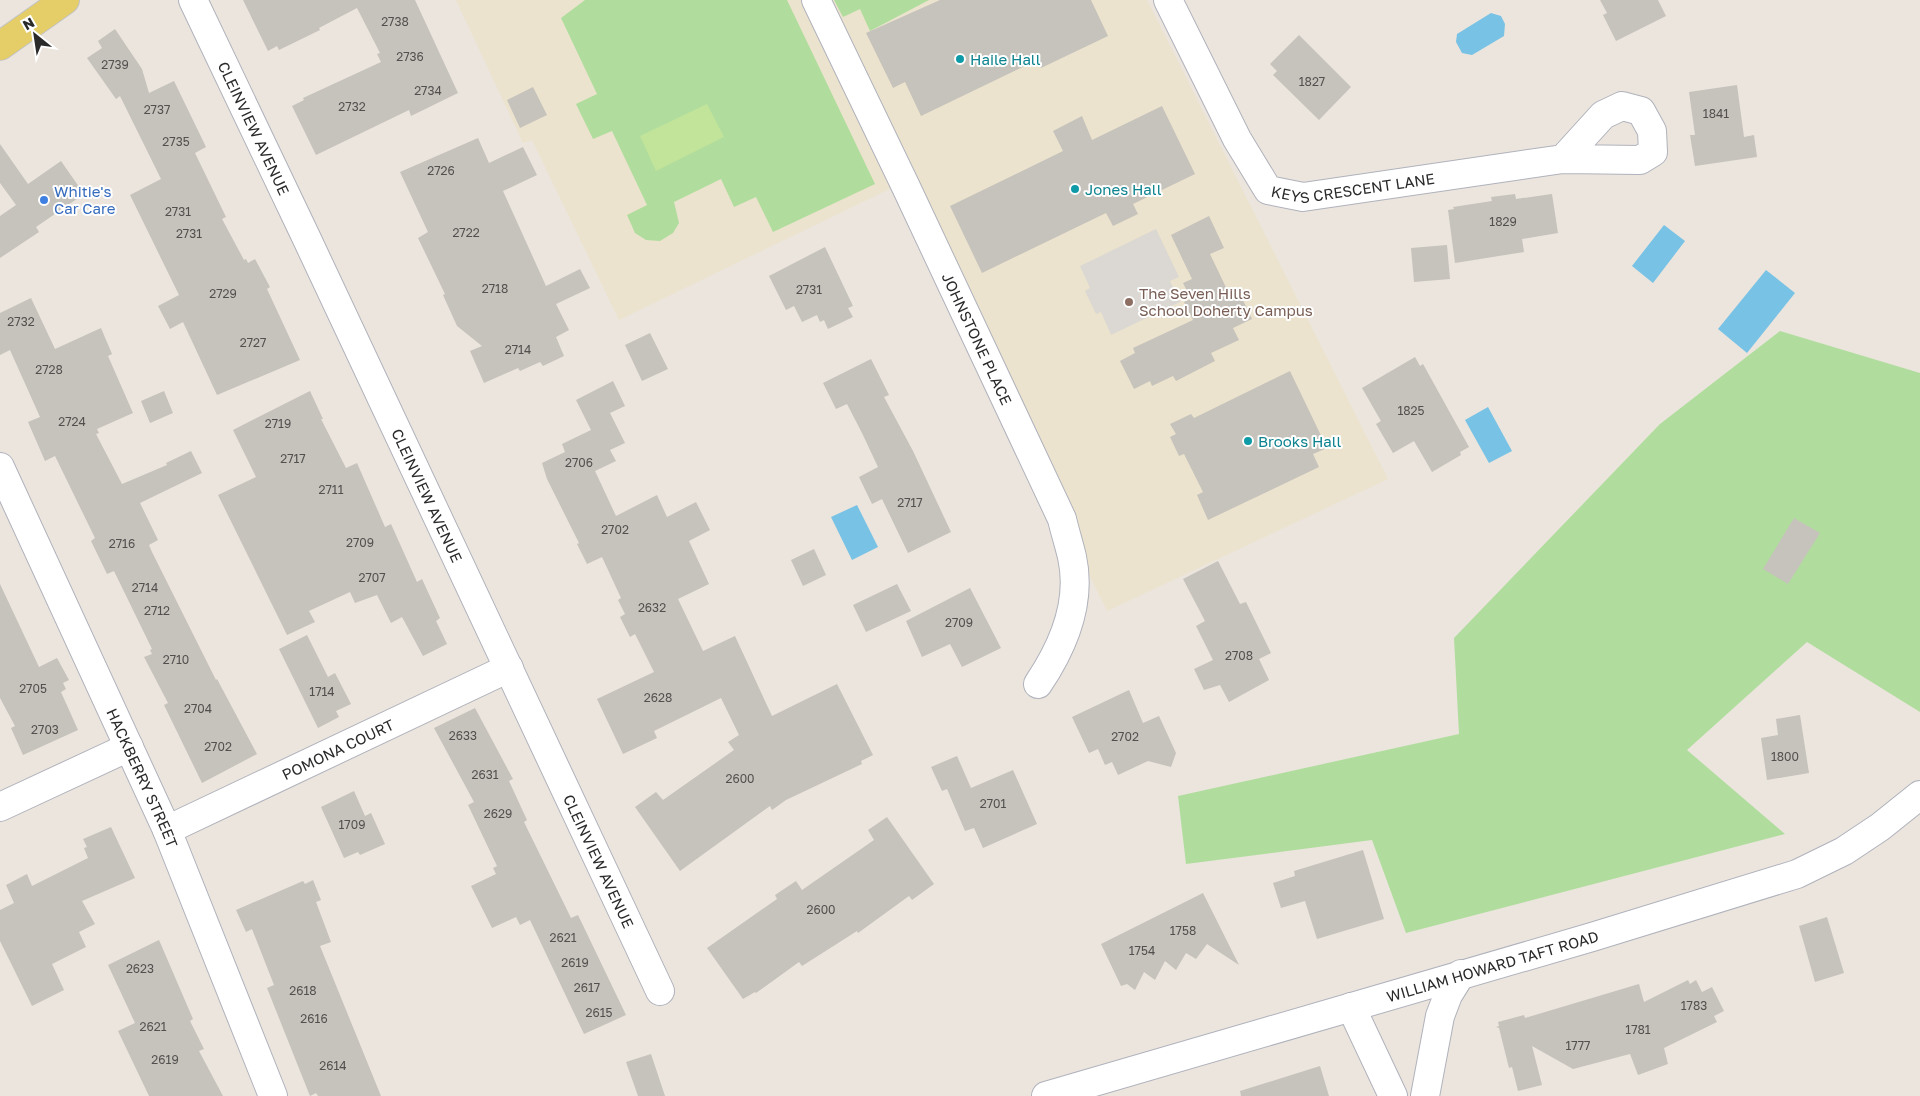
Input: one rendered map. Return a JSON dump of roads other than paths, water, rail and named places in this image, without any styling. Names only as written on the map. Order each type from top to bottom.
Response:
[{"type":"main road","points":[[0,46],[65,0]]},
{"type":"street","name":"CLEINVIEW AVENUE","points":[[193,0],[660,991]]},
{"type":"street","name":"JOHNSTONE PLACE","points":[[816,0],[1062,519],[1072,558],[1074,585],[1072,612],[1065,638],[1038,684]]},
{"type":"street","name":"KEYS CRESCENT LANE","points":[[1168,0],[1237,139],[1268,190],[1303,197],[1563,159]]},
{"type":"street","name":"HACKBERRY STREET","points":[[0,467],[167,830],[273,1096]]},
{"type":"street","name":"POMONA COURT","points":[[167,830],[509,668]]},
{"type":"street","points":[[0,807],[129,747]]},
{"type":"street","name":"WILLIAM HOWARD TAFT ROAD","points":[[1046,1096],[1592,937],[1797,874],[1844,851],[1880,827],[1920,795]]},
{"type":"street","points":[[1425,1096],[1440,1016],[1448,995],[1461,974]]},
{"type":"street","points":[[1351,1008],[1392,1096]]},
{"type":"water","points":[[1491,13],[1501,16],[1505,24],[1504,36],[1472,55],[1462,53],[1456,42],[1457,34]]},
{"type":"water","points":[[1664,225],[1685,241],[1653,283],[1632,266]]},
{"type":"water","points":[[1766,270],[1795,293],[1747,353],[1718,329]]},
{"type":"water","points":[[1488,407],[1512,451],[1489,463],[1465,420]]},
{"type":"water","points":[[857,505],[878,547],[852,560],[831,517]]},
{"type":"place","name":"Haile Hall","points":[[960,59]]},
{"type":"place","name":"Jones Hall","points":[[1075,189]]},
{"type":"place","name":"Whitie's Car Care","points":[[44,200]]},
{"type":"place","name":"The Seven Hills School Doherty Campus","points":[[1129,302]]},
{"type":"place","name":"Brooks Hall","points":[[1248,441]]}]
